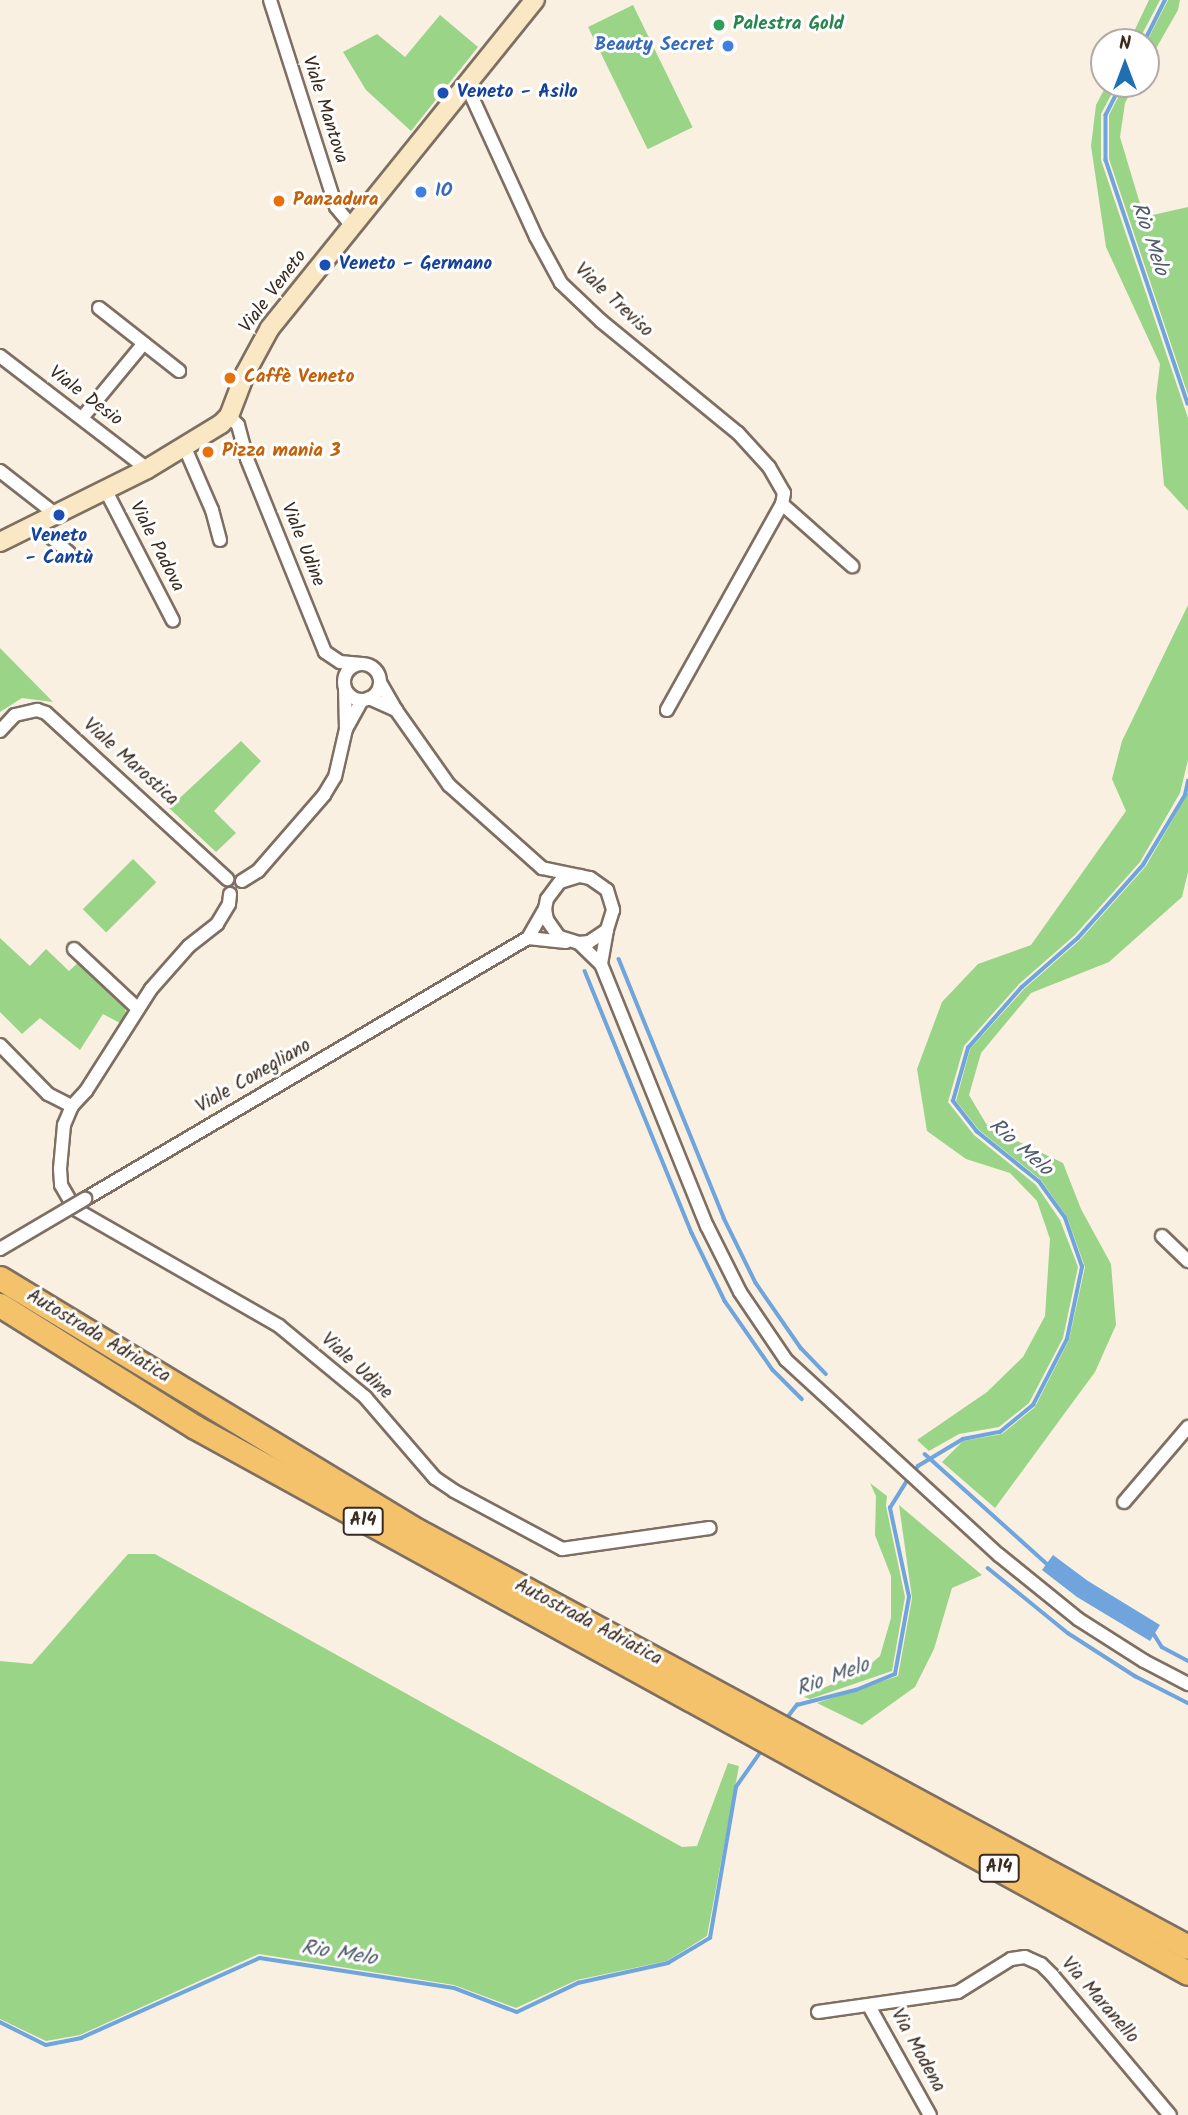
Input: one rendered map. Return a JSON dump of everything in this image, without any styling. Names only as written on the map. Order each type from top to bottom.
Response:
[{"type":"highway","name":"Autostrada Adriatica","points":[[0,1278],[418,1531],[1188,1947]]},
{"type":"highway","name":"Autostrada Adriatica","points":[[0,1305],[219,1440],[735,1721],[1188,1973]]},
{"type":"main road","name":"Viale Veneto","points":[[229,416],[245,374],[270,328],[535,0]]},
{"type":"main road","points":[[0,541],[147,469],[185,448],[229,416]]},
{"type":"street","name":"Viale Mantova","points":[[270,0],[336,207],[352,226]]},
{"type":"street","name":"Viale Treviso","points":[[466,84],[536,237],[561,283],[601,321],[738,433],[781,484],[784,493],[782,505]]},
{"type":"street","points":[[99,308],[179,371]]},
{"type":"street","points":[[82,418],[144,343]]},
{"type":"street","name":"Viale Desio","points":[[0,356],[147,469]]},
{"type":"street","name":"Viale Udine","points":[[229,416],[238,425],[247,458],[325,652],[340,662],[372,667],[396,710],[449,785],[542,868]]},
{"type":"street","points":[[185,448],[212,510],[220,540]]},
{"type":"street","points":[[0,471],[55,514]]},
{"type":"street","name":"Viale Padova","points":[[105,489],[173,621]]},
{"type":"street","points":[[667,710],[782,505],[852,566]]},
{"type":"street","points":[[36,524],[69,553]]},
{"type":"street","points":[[242,881],[258,871],[324,795],[335,777],[346,729],[347,672],[362,664]]},
{"type":"street","points":[[346,729],[365,699],[377,692],[380,682]]},
{"type":"street","points":[[345,688],[352,696],[396,710]]},
{"type":"street","name":"Viale Marostica","points":[[0,731],[15,715],[37,710],[46,713],[227,879]]},
{"type":"street","points":[[601,964],[613,910],[607,890],[590,878],[542,868],[552,929],[601,964],[707,1226],[740,1292],[786,1360],[999,1555],[1078,1619],[1144,1661],[1188,1684]]},
{"type":"street","points":[[580,876],[560,882],[528,939],[574,943],[599,937],[607,930]]},
{"type":"street","points":[[238,877],[242,881],[241,892],[230,894],[225,891],[227,879],[238,877]]},
{"type":"street","points":[[0,1045],[48,1094],[72,1106],[86,1091],[137,1008],[168,968],[189,946],[217,924],[229,904],[230,894]]},
{"type":"street","name":"Viale Conegliano","points":[[0,1248],[528,939]]},
{"type":"street","points":[[74,949],[137,1008]]},
{"type":"street","name":"Viale Udine","points":[[72,1106],[64,1125],[60,1169],[61,1185],[75,1209],[279,1326],[365,1397],[435,1478],[454,1491],[562,1549],[710,1528]]},
{"type":"street","points":[[1162,1236],[1188,1261]]},
{"type":"street","points":[[1124,1502],[1188,1427]]},
{"type":"street","name":"Via Maranello","points":[[818,2012],[958,1992],[1012,1959],[1025,1957],[1041,1964],[1052,1975],[1170,2115]]},
{"type":"street","name":"Via Modena","points":[[869,2006],[930,2115]]},
{"type":"green space","points":[[1149,0],[1160,0],[1145,28],[1136,28]]},
{"type":"green space","points":[[1168,0],[1180,0],[1178,10],[1160,42],[1160,28],[1154,28]]},
{"type":"green space","points":[[633,5],[693,127],[648,149],[588,27]]},
{"type":"green space","points":[[440,15],[478,47],[411,131],[366,90],[343,52],[377,34],[405,57]]},
{"type":"green space","points":[[1100,98],[1110,98],[1101,114],[1101,160],[1188,418],[1188,511],[1164,485],[1156,397],[1160,364],[1106,247],[1091,146],[1096,105]]},
{"type":"green space","points":[[1118,98],[1128,98],[1120,137],[1144,217],[1188,207],[1188,395],[1109,159],[1109,115]]},
{"type":"green space","points":[[1188,605],[1188,760],[1180,793],[1140,862],[1075,935],[1019,984],[964,1046],[948,1102],[974,1135],[1036,1185],[1060,1220],[1078,1267],[1063,1338],[1029,1403],[999,1427],[959,1434],[929,1451],[917,1440],[987,1392],[1023,1357],[1045,1316],[1050,1239],[1037,1201],[1010,1173],[966,1159],[927,1131],[917,1069],[942,1002],[978,964],[1031,945],[1126,811],[1112,779],[1122,741]]},
{"type":"green space","points":[[0,648],[53,702],[22,698],[0,712]]},
{"type":"green space","points":[[241,741],[261,761],[214,811],[236,833],[216,852],[169,808]]},
{"type":"green space","points":[[1188,793],[1188,872],[1182,897],[1109,962],[1031,993],[981,1053],[969,1095],[988,1127],[1063,1163],[1081,1209],[1111,1264],[1116,1325],[1095,1372],[995,1508],[942,1462],[963,1441],[1002,1434],[1035,1407],[1069,1340],[1085,1267],[1067,1217],[1041,1180],[979,1130],[956,1101],[970,1049],[1024,989],[1080,940],[1146,866]]},
{"type":"green space","points":[[133,859],[156,882],[106,933],[83,909]]},
{"type":"green space","points":[[0,938],[30,966],[46,949],[69,971],[79,962],[125,1003],[126,1017],[120,1023],[103,1014],[80,1050],[40,1018],[22,1034],[0,1012]]},
{"type":"green space","points":[[870,1483],[887,1496],[886,1506],[905,1597],[892,1671],[810,1699],[804,1697],[865,1669],[880,1656],[891,1618],[891,1576],[875,1535],[876,1496]]},
{"type":"green space","points":[[899,1505],[982,1575],[952,1588],[934,1649],[915,1687],[862,1725],[817,1703],[898,1676],[912,1598]]},
{"type":"green space","points":[[128,1554],[155,1554],[682,1847],[697,1846],[728,1763],[739,1766],[707,1936],[667,1961],[577,1980],[516,2008],[454,1985],[259,1954],[80,2035],[46,2041],[0,2019],[0,1661],[32,1664]]},
{"type":"water","points":[[1053,1555],[1088,1581],[1160,1625],[1150,1641],[1077,1597],[1042,1570]]},
{"type":"waterway","name":"Rio Melo","points":[[1151,28],[1165,0]]},
{"type":"waterway","name":"Rio Melo","points":[[1115,98],[1106,115],[1106,160],[1188,404]]},
{"type":"waterway","name":"Rio Melo","points":[[914,1472],[918,1466],[963,1439],[1000,1432],[1033,1405],[1067,1339],[1082,1267],[1065,1218],[1039,1182],[977,1132],[953,1101],[968,1048],[1022,987],[1078,938],[1143,865],[1185,795],[1188,781]]},
{"type":"waterway","points":[[619,959],[724,1218],[756,1283],[801,1348],[826,1374]]},
{"type":"waterway","points":[[585,971],[692,1233],[725,1301],[773,1370],[802,1399]]},
{"type":"waterway","points":[[925,1454],[1047,1564]]},
{"type":"waterway","name":"Rio Melo","points":[[786,1719],[797,1705],[856,1690],[895,1674],[909,1597],[890,1508],[909,1478]]},
{"type":"waterway","points":[[988,1568],[1068,1633],[1135,1676],[1188,1703]]},
{"type":"waterway","points":[[1154,1634],[1162,1647],[1188,1661]]},
{"type":"waterway","name":"Rio Melo","points":[[0,2022],[46,2045],[81,2038],[260,1958],[454,1988],[517,2012],[578,1983],[668,1963],[710,1938],[736,1787],[762,1750]]},
{"type":"place","name":"Palestra Gold","points":[[719,25]]},
{"type":"place","name":"Beauty Secret","points":[[728,46]]},
{"type":"place","name":"Veneto - Asilo","points":[[443,93]]},
{"type":"place","name":"IO","points":[[421,192]]},
{"type":"place","name":"Panzadura","points":[[279,201]]},
{"type":"place","name":"Veneto - Germano","points":[[325,265]]},
{"type":"place","name":"Caffè Veneto","points":[[230,378]]},
{"type":"place","name":"Pizza mania 3","points":[[208,452]]},
{"type":"place","name":"Veneto - Cantù","points":[[59,515]]}]
